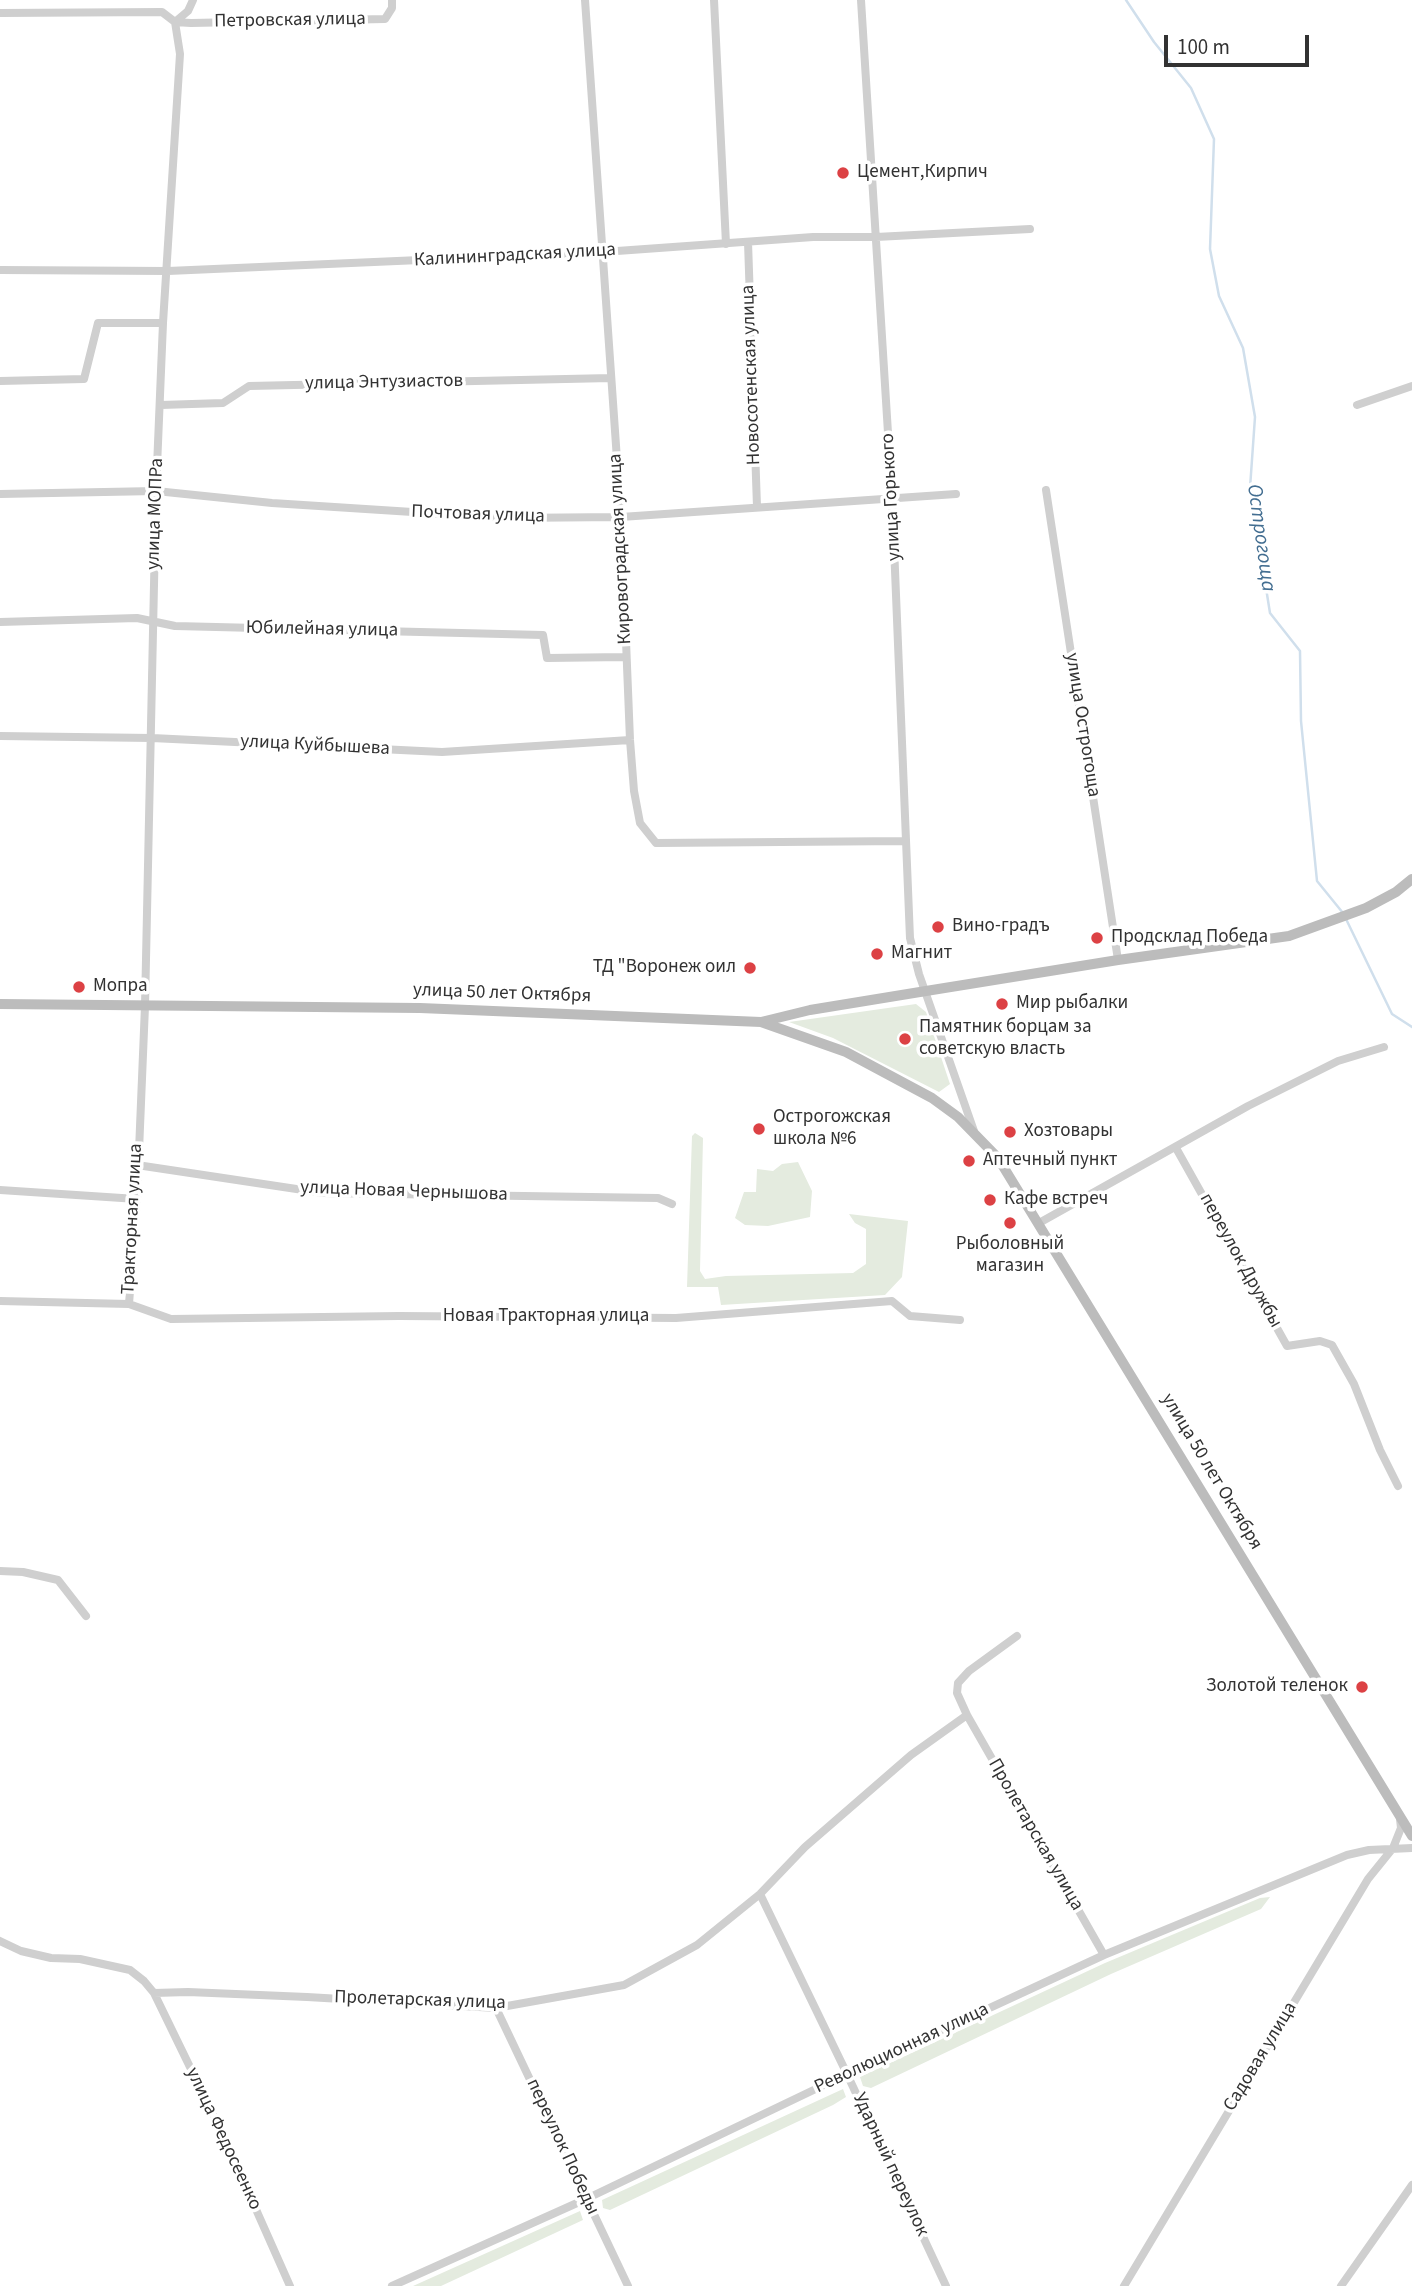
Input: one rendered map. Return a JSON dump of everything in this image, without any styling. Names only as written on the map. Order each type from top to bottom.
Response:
[{"type":"main road","points":[[761,1021],[810,1010],[1118,960],[1289,936],[1366,908],[1396,892],[1412,879]]},
{"type":"main road","name":"улица 50 лет Октября","points":[[0,1004],[420,1008],[761,1021],[846,1052],[932,1098],[974,1131],[998,1158],[1412,1836]]},
{"type":"street","name":"Петровская улица","points":[[175,22],[188,11],[193,0]]},
{"type":"street","name":"Петровская улица","points":[[0,13],[163,12],[175,22],[384,19],[392,8],[393,0]]},
{"type":"street","name":"Кировоградская улица","points":[[585,0],[621,517],[630,740],[634,791],[640,823],[656,844],[906,841]]},
{"type":"street","points":[[714,0],[726,244]]},
{"type":"street","name":"улица Горького","points":[[861,0],[892,497],[910,938],[926,991]]},
{"type":"street","name":"улица МОПРа","points":[[145,1006],[156,491],[163,323],[180,54],[175,22]]},
{"type":"street","name":"Калининградская улица","points":[[0,270],[168,271],[603,252],[813,237],[876,237],[1030,229]]},
{"type":"street","name":"Новосотенская улица","points":[[748,242],[757,507]]},
{"type":"street","points":[[0,381],[85,379],[98,323],[163,323]]},
{"type":"street","name":"улица Энтузиастов","points":[[161,405],[223,403],[249,386],[611,378]]},
{"type":"street","points":[[1357,405],[1412,386]]},
{"type":"street","name":"улица Острогоща","points":[[1046,490],[1118,960]]},
{"type":"street","name":"Почтовая улица","points":[[0,494],[156,491],[272,503],[506,519],[621,517],[956,494]]},
{"type":"street","name":"Юбилейная улица","points":[[0,622],[137,618],[175,626],[543,635],[547,659],[625,657]]},
{"type":"street","name":"улица Куйбышева","points":[[0,736],[152,738],[442,752],[630,740]]},
{"type":"street","name":"улица 50 лет Октября","points":[[926,991],[974,1131]]},
{"type":"street","name":"Тракторная улица","points":[[0,1301],[129,1304],[137,1199],[145,1006]]},
{"type":"street","points":[[1039,1223],[1248,1106],[1338,1061],[1384,1048]]},
{"type":"street","name":"переулок Дружбы","points":[[1176,1147],[1287,1346],[1320,1342],[1332,1345],[1354,1384],[1398,1486]]},
{"type":"street","name":"улица Новая Чернышова","points":[[137,1165],[323,1193],[658,1198],[672,1204]]},
{"type":"street","points":[[0,1190],[137,1199]]},
{"type":"street","name":"Новая Тракторная улица","points":[[129,1304],[171,1319],[399,1316],[676,1318],[892,1301],[910,1316],[960,1320]]},
{"type":"street","points":[[0,1571],[23,1572],[58,1580],[86,1616]]},
{"type":"street","name":"Пролетарская улица","points":[[1017,1636],[969,1671],[958,1683],[957,1693],[1104,1955]]},
{"type":"street","name":"Пролетарская улица","points":[[154,1993],[188,1992],[496,2008],[624,1985],[697,1945],[760,1894],[805,1847],[911,1755],[967,1715]]},
{"type":"street","points":[[1393,1848],[1401,1828],[1400,1819]]},
{"type":"street","points":[[1393,1848],[1412,1836]]},
{"type":"street","points":[[1393,1848],[1412,1848]]},
{"type":"street","name":"Революционная улица","points":[[392,2286],[586,2199],[1104,1955],[1347,1855],[1393,1848]]},
{"type":"street","name":"Садовая улица","points":[[1124,2286],[1368,1879],[1393,1848]]},
{"type":"street","name":"Ударный переулок","points":[[760,1894],[946,2286]]},
{"type":"street","points":[[0,1941],[21,1951],[51,1958],[80,1959],[130,1970],[154,1993]]},
{"type":"street","name":"улица Федосеенко","points":[[154,1993],[223,2135],[290,2286]]},
{"type":"street","name":"переулок Победы","points":[[496,2008],[628,2286]]},
{"type":"street","points":[[1342,2286],[1412,2185]]},
{"type":"shaded area","points":[[916,1004],[926,1012],[950,1084],[939,1092],[833,1038],[789,1022]]},
{"type":"shaded area","points":[[695,1133],[703,1138],[700,1271],[705,1279],[726,1276],[853,1273],[866,1264],[866,1229],[855,1223],[849,1214],[908,1221],[902,1277],[885,1295],[721,1305],[718,1287],[687,1287],[692,1136]]},
{"type":"shaded area","points":[[798,1162],[812,1191],[810,1217],[768,1226],[745,1225],[735,1218],[744,1192],[756,1192],[757,1169],[773,1171],[782,1164]]},
{"type":"shaded area","points":[[1270,1897],[1261,1909],[1111,1974],[871,2088],[863,2086],[860,2077],[1105,1963],[1260,1898]]},
{"type":"shaded area","points":[[843,2089],[846,2097],[833,2105],[610,2210],[603,2208],[602,2200]]},
{"type":"shaded area","points":[[580,2211],[583,2220],[441,2286],[413,2286]]},
{"type":"waterway","name":"Острогоща","points":[[1126,0],[1154,42],[1191,88],[1214,139],[1210,249],[1219,296],[1243,348],[1255,417],[1250,488],[1270,613],[1300,651],[1301,721],[1317,881],[1343,913]]},
{"type":"waterway","name":"Острогоща","points":[[1346,919],[1392,1014],[1412,1027]]},
{"type":"place","name":"Цемент,Кирпич","points":[[843,173]]},
{"type":"place","name":"Вино-градъ","points":[[938,927]]},
{"type":"place","name":"Продсклад Победа","points":[[1097,938]]},
{"type":"place","name":"Магнит","points":[[877,954]]},
{"type":"place","name":"ТД \"Воронеж оил","points":[[750,968]]},
{"type":"place","name":"Мопра","points":[[79,987]]},
{"type":"place","name":"Мир рыбалки","points":[[1002,1004]]},
{"type":"place","name":"Памятник борцам за советскую власть","points":[[905,1039]]},
{"type":"place","name":"Острогожская школа №6","points":[[759,1129]]},
{"type":"place","name":"Хозтовары","points":[[1010,1132]]},
{"type":"place","name":"Аптечный пункт","points":[[969,1161]]},
{"type":"place","name":"Кафе встреч","points":[[990,1200]]},
{"type":"place","name":"Рыболовный магазин","points":[[1010,1223]]},
{"type":"place","name":"Золотой теленок","points":[[1362,1687]]}]
